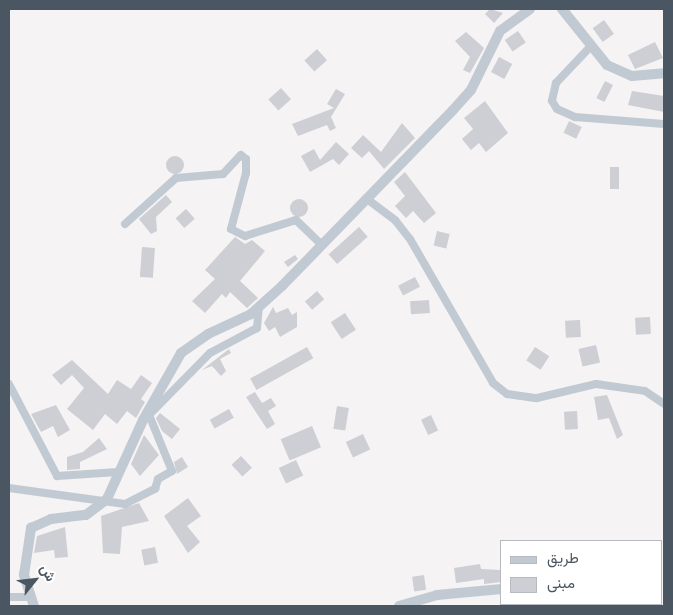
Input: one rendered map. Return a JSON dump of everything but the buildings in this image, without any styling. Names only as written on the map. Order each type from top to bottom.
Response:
[{"type":"street","points":[[9,597],[32,602],[24,564],[31,528],[51,519],[86,515],[107,499],[118,472],[182,353],[259,307],[367,199],[471,90],[500,31],[530,9]]},
{"type":"street","points":[[562,9],[591,46],[620,72],[664,73]]},
{"type":"street","points":[[591,46],[556,84],[552,101],[557,109],[575,117],[664,124]]},
{"type":"street","points":[[125,224],[176,178],[223,174],[241,155],[246,159],[246,173],[231,230],[244,236],[296,220],[321,244]]},
{"type":"street","points":[[367,199],[395,220],[410,239],[493,382],[507,394],[537,398],[596,384],[645,391],[664,404]]},
{"type":"street","points":[[9,488],[133,501],[155,489],[158,478],[172,471],[150,415],[210,353],[257,328],[259,307]]},
{"type":"street","points":[[9,384],[56,476],[118,472]]},
{"type":"street","points":[[399,606],[437,595],[500,589]]}]
